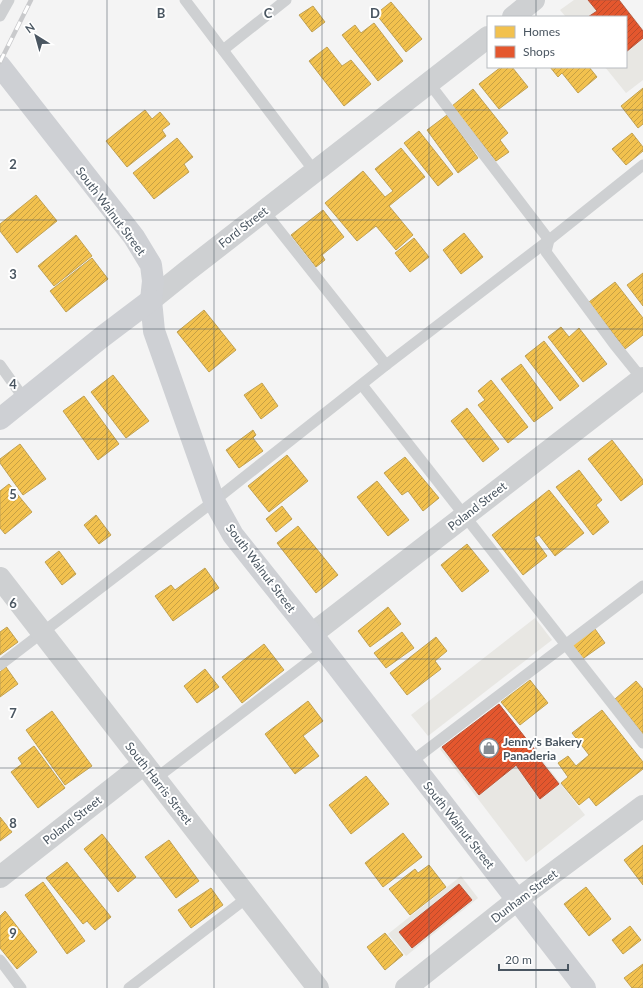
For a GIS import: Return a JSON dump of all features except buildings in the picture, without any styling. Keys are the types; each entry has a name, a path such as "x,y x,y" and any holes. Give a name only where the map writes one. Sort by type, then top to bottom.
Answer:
{"street":[{"path":"514,16 534,0"},
{"name":"Ford Street","path":"0,419 102,337 487,38"},
{"name":"South Walnut Street","path":"0,66 134,237 151,265 153,281 151,300 154,331 214,501 233,535 318,642 585,988"},
{"name":"Poland Street","path":"318,642 464,516 643,379"},
{"name":"South Harris Street","path":"0,578 318,988"},
{"name":"Poland Street","path":"0,877 150,771"},
{"name":"Dunham Street","path":"406,988 517,900 643,806"}],"lane":[{"path":"0,16 8,0"},
{"path":"185,0 315,172"},
{"path":"223,50 286,0"},
{"path":"429,83 549,240"},
{"path":"0,665 214,501 643,165"},
{"path":"264,211 386,365"},
{"path":"549,240 546,252 614,344 643,379"},
{"path":"0,365 25,400"},
{"path":"362,385 643,743"},
{"path":"411,762 643,586"},
{"path":"150,771 318,642"},
{"path":"129,988 248,897"},
{"path":"0,960 21,988"}],"shaded area":[{"path":"574,0 620,0 643,29 643,80 626,93 606,68 627,68 627,16 565,16 560,10"},
{"path":"535,618 552,640 428,736 411,715"},
{"path":"499,704 585,815 526,862 440,749"},
{"path":"461,876 478,898 406,956 388,934"}],"railway":[{"path":"0,62 31,0"}],"place":[{"name":"Jenny's Bakery Panaderia","path":"489,748"}]}
